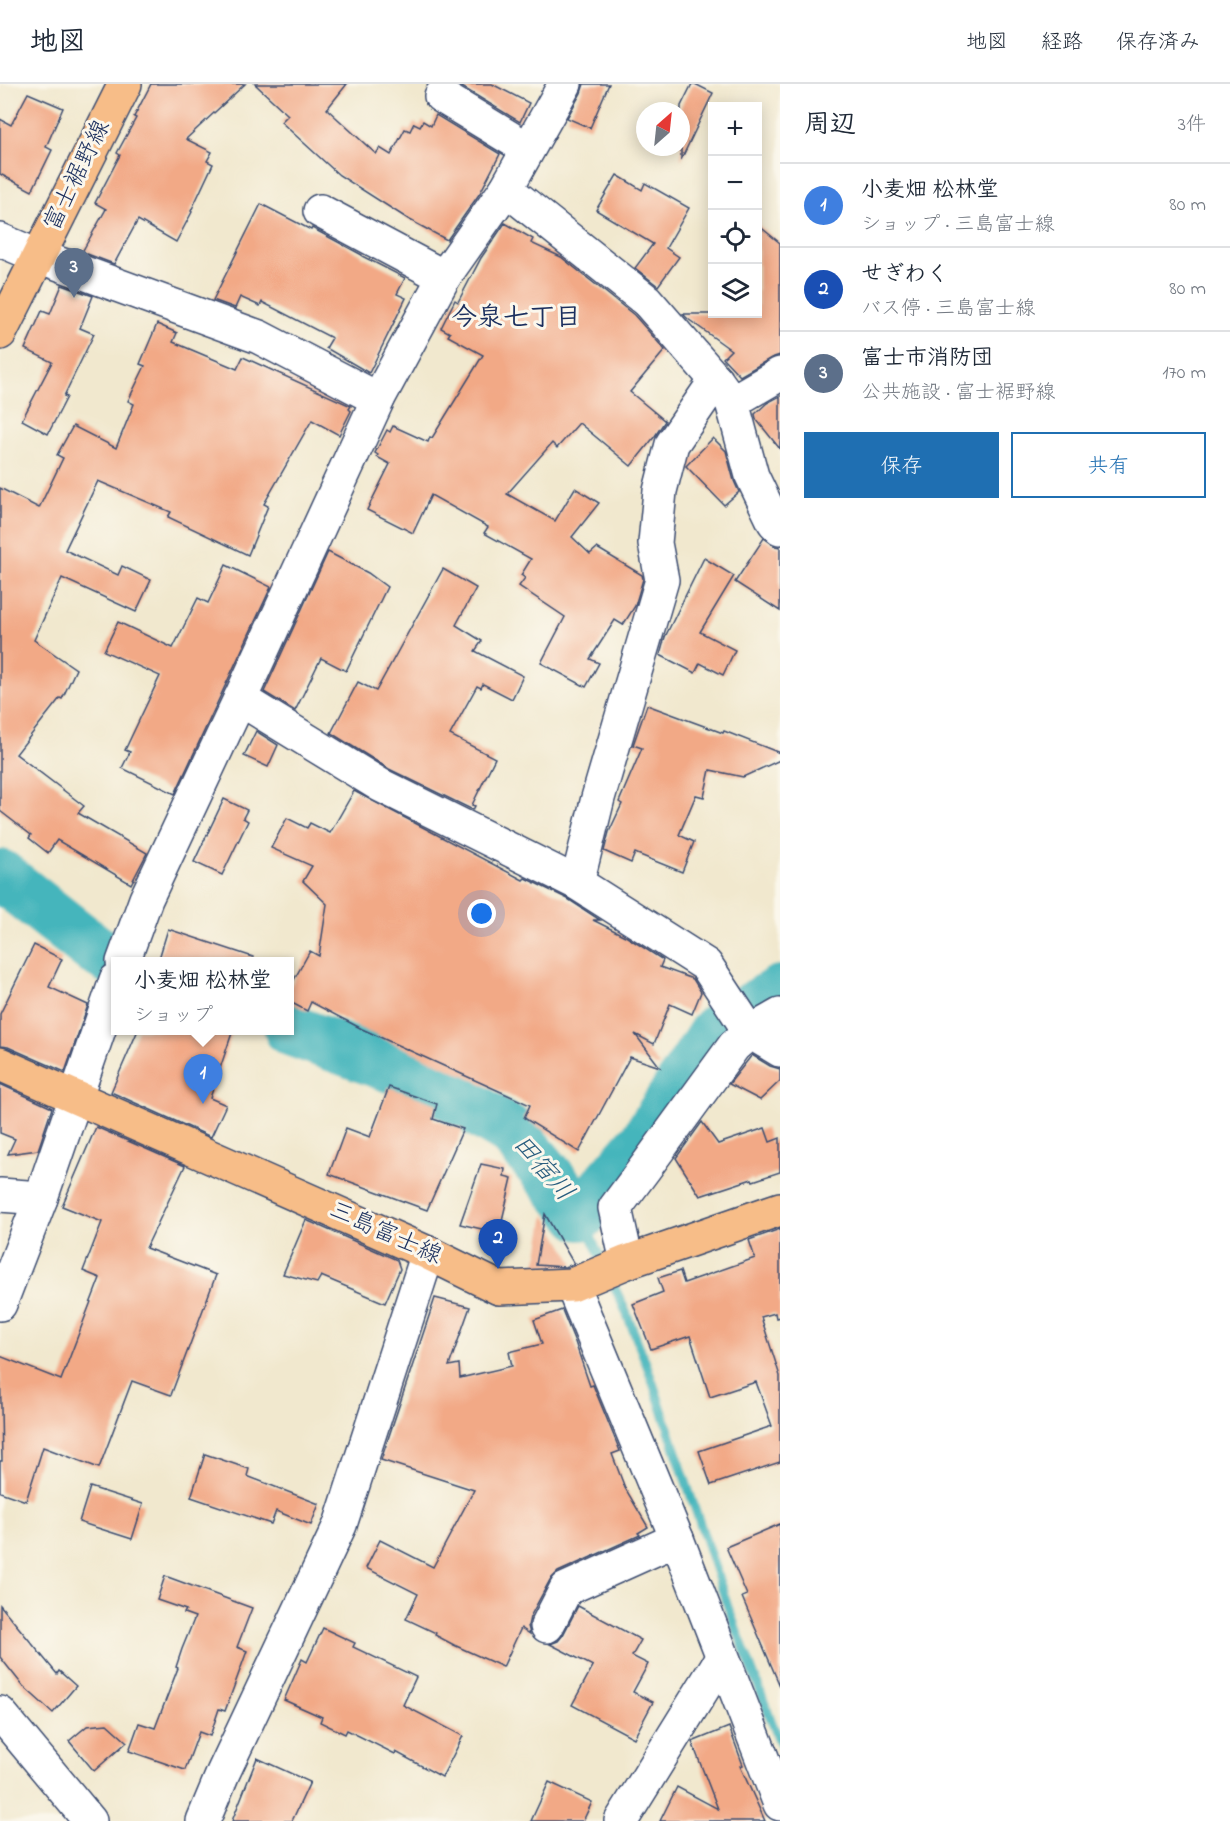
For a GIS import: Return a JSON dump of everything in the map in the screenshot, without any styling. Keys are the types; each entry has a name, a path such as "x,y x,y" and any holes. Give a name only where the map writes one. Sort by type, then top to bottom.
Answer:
{"main road":[{"name":"富士裾野線","path":"0,333 125,84"},
{"name":"三島富士線","path":"0,1064 428,1253 500,1288 580,1282 626,1262 780,1209"}],"street":[{"path":"125,957 146,899 378,399 444,277 506,189 564,84"},
{"path":"441,96 528,149"},
{"path":"506,189 647,301 724,391 752,476 774,522 780,528"},
{"path":"320,211 444,277"},
{"path":"0,240 259,337 378,399"},
{"path":"577,883 598,798 662,580 656,532 660,491 672,444 724,391 780,374"},
{"path":"240,699 380,784 577,883 706,965 750,1032 780,1050"},
{"path":"0,1304 41,1198 111,997"},
{"path":"626,1262 615,1208 734,1046 750,1032 780,1015"},
{"path":"0,1195 41,1198"},
{"path":"203,1821 222,1773 340,1525 428,1253"},
{"path":"580,1282 722,1658 780,1804"},
{"path":"547,1626 566,1589 677,1539"},
{"path":"621,1821 722,1658"},
{"path":"0,1713 90,1821"}],"building":[{"path":"151,84 245,84 186,139 212,152 207,161 213,164 176,242 138,220 114,264 82,252 106,209 95,203 120,155 117,153"},
{"path":"255,84 347,84 327,109 376,154 380,148 391,155 405,129 410,131 414,123 420,126 423,121 431,126 436,115 500,154 480,193 447,240 408,219 339,175 281,122 288,115"},
{"path":"457,84 492,84 529,103 520,122"},
{"path":"584,84 609,84 590,128 567,118"},
{"path":"692,84 713,93 690,141 690,102 683,102"},
{"path":"28,93 63,108 46,147 52,150 32,191 0,174 0,119 11,125"},
{"path":"617,175 642,190 645,183 689,208 666,248 679,257 658,286 635,268 653,244 596,210"},
{"path":"261,204 311,230 312,228 405,278 397,294 406,298 369,373 326,348 332,338 262,302 260,306 240,297 235,308 213,300"},
{"path":"505,223 533,239 531,243 561,257 634,315 665,350 630,392 665,421 631,466 579,423 557,448 552,443 507,494 555,521 575,488 599,503 572,537 590,554 597,548 642,575 643,579 635,606 623,625 615,620 590,659 599,663 586,687 541,663 565,617 519,586 525,578 521,575 531,559 484,533 488,527 431,495 413,533 367,510 390,464 377,457 375,453 387,430 390,432 393,426 428,442 483,355 448,336 450,333 441,328 455,300 458,302 481,258"},
{"path":"762,228 780,243 780,355 740,376 723,358 731,350 683,314 708,314 708,318 762,318"},
{"path":"62,285 93,296 80,328 94,334 48,434 22,420 52,362 25,349 42,311 50,314"},
{"path":"157,324 177,333 173,342 237,369 243,357 351,406 349,409 351,411 339,435 312,420 264,504 268,506 248,555 168,517 171,512 98,481 65,550 118,575 122,566 151,580 136,612 62,578 34,640 76,669 62,699 60,698 16,754 84,806 78,813 147,853 131,884 57,840 48,853 29,838 31,835 0,811 0,488 39,508 63,458 57,455 73,426 116,448 134,404 128,401 145,366 140,364"},
{"path":"780,396 780,449 756,419 755,414 767,403"},
{"path":"713,438 726,451 739,492 724,505 686,466"},
{"path":"764,538 780,547 780,611 735,582"},
{"path":"328,552 368,573 387,587 346,671 321,658 295,711 264,692"},
{"path":"704,558 734,576 700,632 735,650 723,675 700,663 695,673 660,655 665,637"},
{"path":"226,565 271,587 175,794 122,768 130,752 125,750 160,676 104,651 118,622 173,648 198,598 208,603"},
{"path":"443,569 476,588 456,625 482,641 475,651 523,676 512,699 483,684 481,688 477,686 450,735 495,758 472,805 475,806 473,810 389,769 331,733 358,682 376,691"},
{"path":"647,705 780,753 780,760 743,777 710,770 704,797 696,795 679,835 694,842 682,872 635,853 631,863 604,851 609,832 622,804 619,802 642,748 633,745"},
{"path":"256,731 278,745 268,767 244,756"},
{"path":"354,791 523,880 525,878 568,899 600,920 593,920 627,937 663,960 660,967 693,979 701,992 692,1014 670,1004 654,1044 635,1034 660,1067 630,1057 579,1152 524,1118 530,1105 362,1029 311,1002 307,1011 294,1004 294,980 310,951 319,956 327,904 303,881 312,866 271,848 287,818 307,828 310,823 330,833"},
{"path":"224,799 247,810 243,818 248,821 222,875 194,862"},
{"path":"168,929 253,957 160,957"},
{"path":"34,945 62,959 49,987 88,1005 65,1072 8,1047 0,1046 0,1014"},
{"path":"136,1035 231,1035 210,1098 226,1105 211,1137 111,1092"},
{"path":"752,1055 780,1069 780,1081 760,1100 729,1084"},
{"path":"0,1084 52,1108 38,1150 8,1154 15,1139 0,1133"},
{"path":"389,1087 437,1104 433,1119 463,1129 427,1210 329,1174 346,1128 370,1137"},
{"path":"702,1122 718,1144 765,1128 770,1142 780,1138 780,1172 700,1196 676,1158"},
{"path":"96,1127 185,1166 146,1248 216,1275 171,1395 132,1381 99,1468 43,1447 26,1501 0,1492 0,1461 2,1461 0,1356 61,1380 100,1278 83,1271 102,1222 62,1206"},
{"path":"481,1164 505,1169 504,1176 512,1178 499,1233 460,1224"},
{"path":"545,1214 574,1264 565,1267 536,1265"},
{"path":"306,1220 397,1260 400,1269 385,1303 321,1276 317,1283 283,1274"},
{"path":"780,1229 780,1317 776,1318 775,1313 761,1317 780,1376 780,1462 711,1485 699,1451 772,1426 756,1382 710,1397 690,1336 651,1349 633,1304 663,1292 658,1278 680,1271 684,1283 755,1258 749,1240"},
{"path":"435,1298 470,1307 449,1366 459,1364 460,1378 512,1366 509,1352 542,1344 534,1320 562,1310 590,1386 593,1385 620,1451 612,1454 625,1488 648,1527 638,1533 640,1535 558,1572 550,1580 530,1617 528,1626 530,1634 521,1628 503,1667 454,1645 435,1635 436,1633 406,1619 418,1594 366,1568 380,1540 433,1567 474,1490 381,1460"},
{"path":"205,1454 249,1469 247,1476 319,1504 311,1525 276,1511 271,1524 191,1497"},
{"path":"90,1487 143,1504 132,1539 79,1522"},
{"path":"780,1524 780,1686 742,1597 747,1595 726,1547"},
{"path":"165,1576 252,1608 237,1647 247,1651 225,1711 219,1709 210,1736 199,1732 185,1770 129,1751 139,1723 155,1728 195,1617 184,1613 186,1610 157,1600"},
{"path":"0,1605 57,1674 59,1671 76,1686 53,1713 23,1686 0,1657"},
{"path":"578,1606 641,1640 632,1656 648,1664 633,1692 653,1702 634,1738 572,1705 593,1666 550,1644 558,1641 563,1635"},
{"path":"323,1628 355,1643 353,1647 416,1677 403,1705 463,1736 442,1777 396,1752 395,1754 347,1730 345,1734 320,1722 322,1717 284,1700 302,1659 307,1662"},
{"path":"107,1724 127,1742 94,1771 69,1741 87,1726"},
{"path":"729,1727 743,1765 740,1766 765,1821 660,1821 677,1787 718,1809 692,1742"},
{"path":"257,1758 310,1782 292,1821 232,1821"},
{"path":"549,1782 592,1802 583,1821 531,1821"}],"waterway":[{"name":"田宿川","path":"0,875 94,949 111,959"},
{"name":"田宿川","path":"294,1031 424,1079 512,1132 581,1215 645,1141 715,1031 780,991"},
{"path":"581,1215 626,1312 649,1371 728,1607 780,1743"}],"place":[{"name":"富士市消防団","path":"74,298"},
{"name":"小麦畑 松林堂","path":"203,1104"},
{"name":"せぎわく","path":"498,1269"}],"district":[{"name":"今泉七丁目","path":"516,319"}]}
